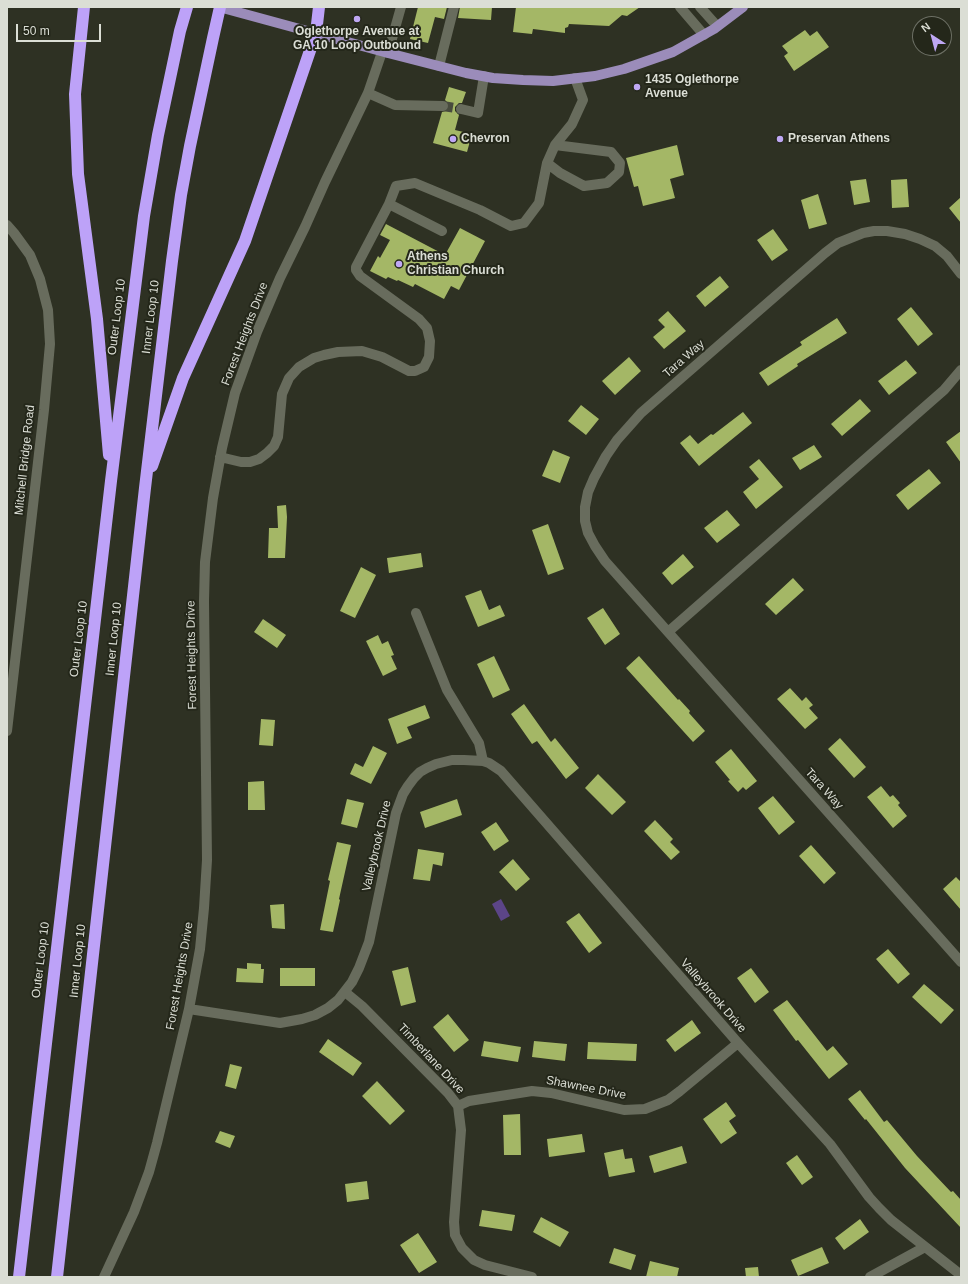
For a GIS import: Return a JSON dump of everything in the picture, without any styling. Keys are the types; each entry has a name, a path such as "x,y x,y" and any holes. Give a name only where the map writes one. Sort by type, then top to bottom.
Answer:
{"highway":[{"path":"84,7 75,94 78,174 98,319 111,481"},
{"name":"Outer Loop 10","path":"19,1277 111,481 144,216 158,135 180,31 187,7"},
{"name":"Inner Loop 10","path":"57,1277 171,268 180,202 190,146 220,7"},
{"path":"145,488 183,378 245,241 316,33 319,7"}],"main road":[{"path":"220,7 466,73 524,80 553,81 624,69 672,52 704,35 743,7"}],"street":[{"name":"Forest Heights Drive","path":"104,1277 134,1212 158,1143 189,1009 200,949 204,908 207,822 204,601 205,570 213,498 220,457 235,393 257,332 280,278 368,93 401,7"},
{"path":"439,66 454,7"},
{"path":"680,7 704,35"},
{"path":"700,7 717,26"},
{"path":"461,109 478,113 484,76"},
{"path":"220,457 241,462 250,462 259,459 274,446 278,437 282,394 288,378 300,367 314,358 338,352 362,352 382,357 409,371 420,369 427,362 429,357 430,341 427,328 423,323 360,276 356,270 356,263 389,204 396,186 414,183 480,210 511,226 524,222 539,203 547,163 555,145 572,124 583,100 575,78"},
{"path":"368,93 395,106 443,106"},
{"path":"547,163 560,173 584,186 607,183 619,172 620,163 611,152 555,145"},
{"path":"389,204 442,231"},
{"name":"Mitchell Bridge Road","path":"7,225 30,255 40,279 48,310 50,344 44,410 7,731"},
{"name":"Tara Way","path":"961,274 947,256 935,246 920,239 887,231 874,231 863,233 838,243 641,414 617,440 606,456 588,492 585,507 585,521 588,533 605,560 961,962"},
{"path":"668,632 938,395 955,379 961,370"},
{"path":"416,614 447,690 479,743 483,761"},
{"name":"Valleybrook Drive","path":"345,992 359,968 369,942 396,813 403,794 414,778 426,768 436,764 452,760 483,761 495,766 738,1043 830,1144 869,1197 891,1220 925,1247"},
{"path":"189,1009 280,1023 302,1019 328,1008 345,992"},
{"name":"Timberlane Drive","path":"345,992 362,1006 448,1093 458,1106 461,1130 454,1222 455,1236 458,1242 467,1255 474,1260 485,1265 532,1277"},
{"name":"Shawnee Drive","path":"458,1106 469,1101 532,1091 551,1093 624,1110 645,1109 668,1100 738,1043"},
{"path":"870,1277 925,1247 961,1275"}],"shaded area":[{"path":"501,899 510,916 501,921 492,904"}],"building":[{"path":"418,7 447,7 444,19 435,17 428,43 410,39"},
{"path":"460,7 492,7 491,20 458,18"},
{"path":"516,7 640,7 627,16 622,15 609,26 569,24 568,27 565,28 565,33 533,29 532,34 513,32"},
{"path":"805,30 810,36 817,31 829,47 794,71 784,56 788,53 782,46"},
{"path":"449,87 466,92 462,103 459,103 455,107 455,111 459,115 455,130 472,134 467,152 433,143 442,112 446,111 449,107 445,100"},
{"path":"677,145 684,175 670,179 675,198 643,206 638,186 634,187 626,158"},
{"path":"866,179 870,202 854,205 850,181"},
{"path":"907,179 909,207 892,208 891,180"},
{"path":"818,194 827,224 809,229 801,200"},
{"path":"961,197 961,223 949,208"},
{"name":"Athens Christian Church","path":"386,224 445,255 460,228 485,241 459,290 451,286 444,299 415,284 413,287 388,277 386,279 370,271 378,256 380,258 390,240 380,235"},
{"path":"773,229 788,250 772,261 757,240"},
{"path":"720,276 729,287 705,307 696,296"},
{"path":"911,307 933,334 918,346 897,319"},
{"path":"668,311 686,331 664,349 653,337 665,327 658,320"},
{"path":"837,318 847,333 797,364 798,366 768,386 759,373 802,345 800,342"},
{"path":"629,357 641,371 615,395 602,381"},
{"path":"906,360 917,373 889,395 878,381"},
{"path":"860,399 871,411 842,436 831,424"},
{"path":"581,405 599,419 586,435 568,421"},
{"path":"743,412 752,423 699,466 680,443 690,435 698,444 711,434 713,435"},
{"path":"961,431 961,463 946,442"},
{"path":"814,445 822,457 800,470 792,458"},
{"path":"553,450 570,457 560,483 542,476"},
{"path":"759,459 783,487 756,509 743,492 759,479 749,467"},
{"path":"929,469 941,483 908,510 896,495"},
{"path":"286,505 287,517 285,558 268,558 269,528 278,528 277,506"},
{"path":"727,510 740,525 717,543 704,528"},
{"path":"548,524 564,569 548,575 532,530"},
{"path":"421,553 423,567 389,573 387,558"},
{"path":"683,554 694,567 672,585 662,573"},
{"path":"361,567 376,575 355,618 340,611"},
{"path":"793,578 804,590 776,615 765,604"},
{"path":"481,590 489,610 500,605 505,616 478,627 465,596"},
{"path":"603,608 620,634 605,645 587,618"},
{"path":"263,619 286,635 277,648 254,632"},
{"path":"378,635 382,644 388,641 394,655 391,656 397,669 383,676 366,641"},
{"path":"494,656 510,690 493,698 477,664"},
{"path":"639,656 678,700 679,699 690,711 689,713 705,731 693,742 626,668"},
{"path":"790,688 802,701 806,697 813,705 809,708 818,718 805,729 777,699"},
{"path":"524,704 551,742 555,738 579,768 566,779 537,741 532,744 511,714"},
{"path":"425,705 430,718 407,727 412,738 397,744 388,719"},
{"path":"261,719 275,720 273,746 259,745"},
{"path":"840,738 866,767 854,778 828,749"},
{"path":"373,746 387,753 371,784 350,774 355,763 363,767"},
{"path":"731,749 757,781 746,790 743,787 738,792 728,781 730,780 715,762"},
{"path":"598,774 626,802 612,815 585,788"},
{"path":"264,781 265,810 248,810 248,782"},
{"path":"881,786 890,797 893,795 900,803 898,805 907,816 893,828 867,797"},
{"path":"773,796 795,822 779,835 758,808"},
{"path":"347,799 364,803 357,828 341,824"},
{"path":"457,799 462,815 425,828 420,812"},
{"path":"655,820 673,839 670,842 680,852 671,860 644,831"},
{"path":"496,822 509,841 494,851 481,832"},
{"path":"337,842 351,845 333,932 320,930 330,881 328,880"},
{"path":"811,845 836,873 824,884 799,856"},
{"path":"418,849 444,853 442,866 433,864 430,881 413,879"},
{"path":"513,859 530,879 516,891 499,872"},
{"path":"956,877 961,882 961,910 943,889"},
{"path":"284,904 285,929 272,928 270,905"},
{"path":"579,913 602,943 589,953 566,922"},
{"path":"888,949 910,974 898,984 876,959"},
{"path":"247,963 261,964 261,969 264,969 263,983 236,982 237,968 247,969"},
{"path":"408,967 416,1002 401,1006 392,971"},
{"path":"280,968 315,968 315,986 280,986"},
{"path":"751,968 769,992 755,1003 737,978"},
{"path":"924,984 954,1010 941,1024 912,997"},
{"path":"787,1000 827,1051 833,1046 848,1064 829,1079 798,1040 796,1041 773,1010"},
{"path":"448,1014 469,1040 454,1052 433,1027"},
{"path":"692,1020 701,1033 675,1052 666,1040"},
{"path":"328,1039 362,1063 353,1076 319,1052"},
{"path":"484,1041 521,1047 518,1062 481,1056"},
{"path":"534,1041 567,1044 565,1061 532,1057"},
{"path":"588,1042 637,1044 636,1061 587,1059"},
{"path":"230,1064 242,1067 236,1089 225,1086"},
{"path":"377,1081 405,1111 390,1125 362,1096"},
{"path":"860,1090 884,1122 887,1120 917,1156 951,1192 953,1191 961,1200 961,1228 905,1168 848,1099"},
{"path":"726,1102 736,1116 729,1121 737,1133 721,1144 703,1119"},
{"path":"520,1114 521,1155 504,1155 503,1115"},
{"path":"220,1131 235,1136 230,1148 215,1142"},
{"path":"582,1134 585,1152 549,1157 547,1139"},
{"path":"682,1146 687,1163 654,1173 649,1156"},
{"path":"623,1149 625,1159 632,1158 635,1172 609,1177 604,1153"},
{"path":"797,1155 813,1177 802,1185 786,1163"},
{"path":"367,1181 369,1199 347,1202 345,1184"},
{"path":"482,1210 515,1215 512,1231 479,1226"},
{"path":"541,1217 569,1232 560,1247 533,1232"},
{"path":"860,1219 869,1232 844,1250 835,1238"},
{"path":"418,1233 437,1262 419,1273 400,1245"},
{"path":"822,1247 829,1263 798,1276 791,1260"},
{"path":"614,1248 636,1255 631,1270 609,1263"},
{"path":"650,1261 679,1268 677,1277 646,1277"},
{"path":"758,1267 759,1277 746,1277 745,1268"}],"tunnel":[{"path":"443,106 461,109"}],"place":[{"name":"Oglethorpe Avenue at GA 10 Loop Outbound","path":"357,19"},
{"name":"1435 Oglethorpe Avenue","path":"637,87"},
{"name":"Chevron","path":"453,139"},
{"name":"Preservan Athens","path":"780,139"},
{"name":"Athens Christian Church","path":"399,264"}]}
